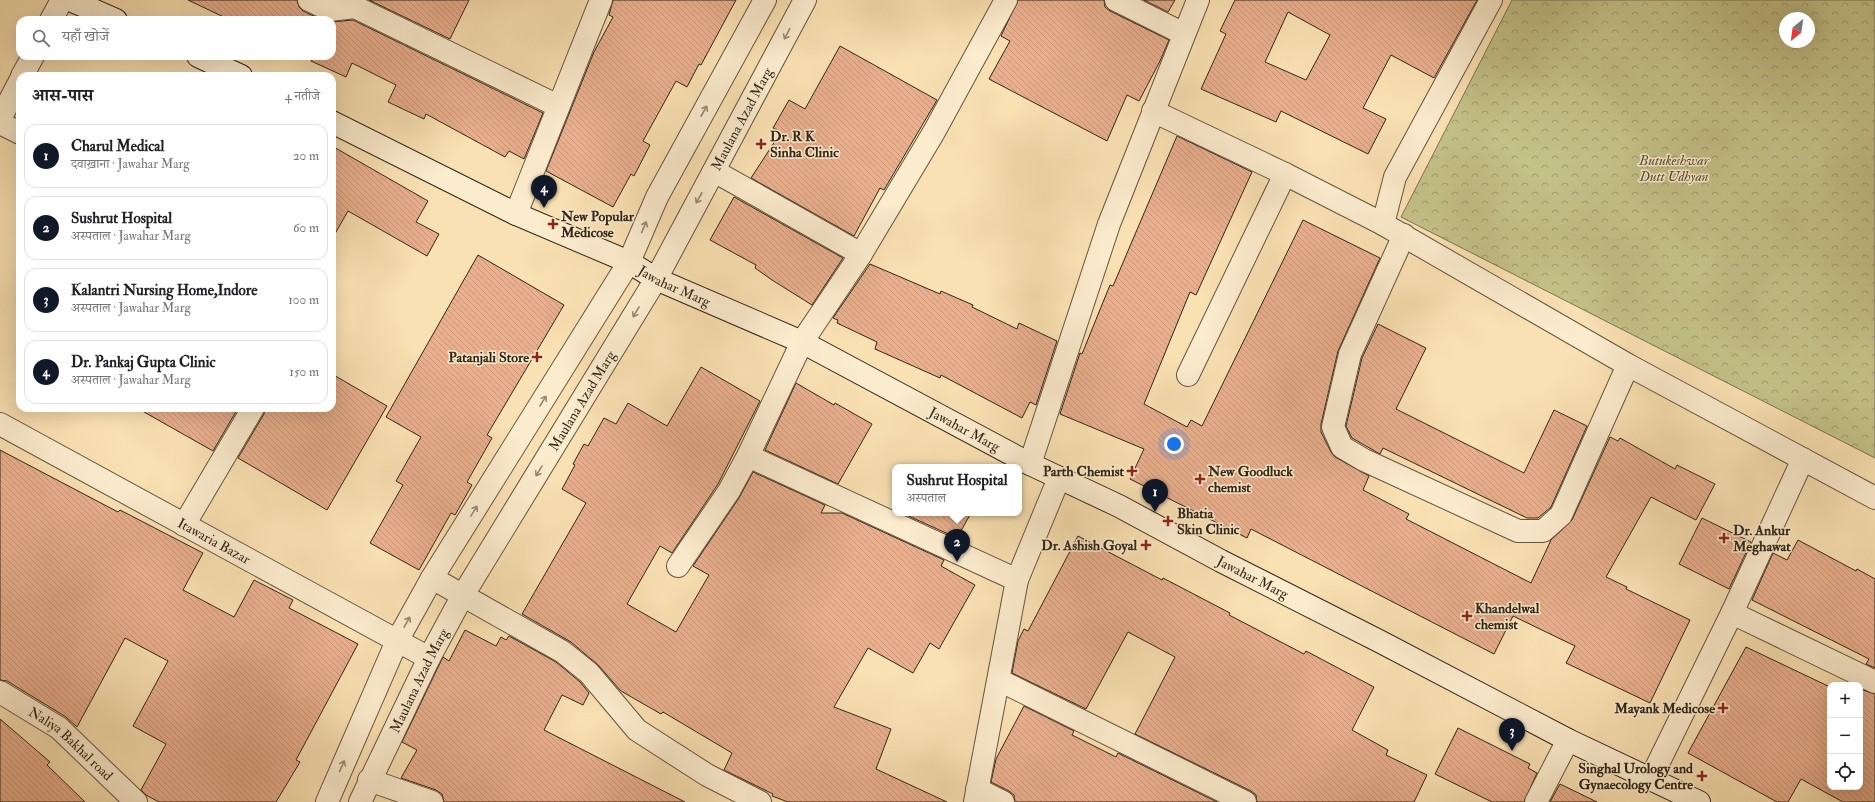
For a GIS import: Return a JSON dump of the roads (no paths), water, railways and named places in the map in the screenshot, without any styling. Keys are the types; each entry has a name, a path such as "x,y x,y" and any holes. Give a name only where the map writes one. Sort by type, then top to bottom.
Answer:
{"street":[{"path":"54,16 62,0"},
{"path":"70,0 107,16"},
{"path":"309,0 330,10 355,7 558,106"},
{"path":"516,214 601,0"},
{"path":"326,802 397,641 432,578 629,262 657,197 765,0"},
{"name":"Maulana Azad Marg","path":"360,802 369,780 428,658 463,595 656,279 805,0"},
{"path":"678,566 729,491 748,456 802,342 861,254 934,132 1006,0"},
{"path":"1116,0 1184,34"},
{"path":"1030,464 1109,224 1198,0"},
{"path":"1383,224 1395,177 1491,0"},
{"path":"24,72 31,60"},
{"path":"207,60 232,72"},
{"path":"0,119 16,89"},
{"path":"1153,111 1285,174 1404,235 1628,365 1875,498"},
{"path":"0,123 16,131"},
{"name":"Jawahar Marg","path":"336,124 516,214 629,262 656,279 802,342 1030,464 1119,506 1221,561 1379,641 1568,740 1652,778 1699,802"},
{"path":"714,171 861,254"},
{"path":"1188,375 1285,174"},
{"path":"1404,235 1350,354 1333,427 1342,447 1358,457 1518,531 1543,531 1561,515 1628,365"},
{"path":"184,525 251,412"},
{"name":"Itawaria Bazar","path":"0,424 428,658"},
{"path":"748,456 1017,580"},
{"path":"1652,778 1732,613 1802,459"},
{"path":"1003,802 976,796 1017,580 1059,478"},
{"path":"432,578 563,652 589,673 637,730 707,775 760,802"},
{"path":"1732,613 1875,682"},
{"path":"999,680 1245,802"},
{"name":"Naliya Bakhal road","path":"0,692 59,728 136,802"},
{"path":"1536,802 1568,740"},
{"path":"369,780 432,802"}],"place":[{"name":"Dr. R K Sinha Clinic","path":"761,144"},
{"name":"Dr. Pankaj Gupta Clinic","path":"544,208"},
{"name":"New Popular Medicose","path":"553,224"},
{"name":"Patanjali Store","path":"537,357"},
{"name":"Parth Chemist","path":"1132,471"},
{"name":"New Goodluck chemist","path":"1200,479"},
{"name":"Charul Medical","path":"1155,512"},
{"name":"Bhatia Skin Clinic","path":"1168,521"},
{"name":"Dr. Ankur Meghawat","path":"1724,538"},
{"name":"Dr. Ashish Goyal","path":"1146,545"},
{"name":"Sushrut Hospital","path":"957,562"},
{"name":"Khandelwal chemist","path":"1467,616"},
{"name":"Mayank Medicose","path":"1723,708"},
{"name":"Kalantri Nursing Home,Indore","path":"1512,751"},
{"name":"Singhal Urology and Gynaecology Centre","path":"1702,776"}],"park label":[{"name":"Butukeshwar Dutt Udhyan","path":"1674,168"}]}
